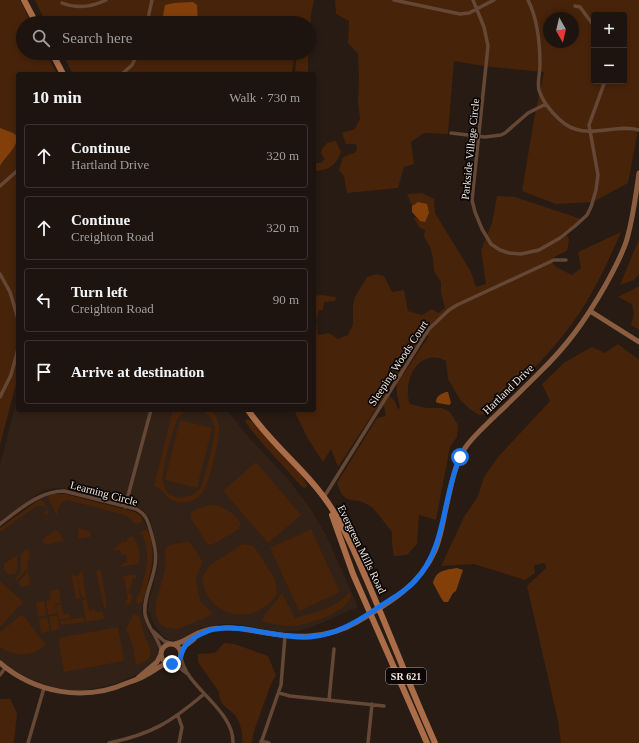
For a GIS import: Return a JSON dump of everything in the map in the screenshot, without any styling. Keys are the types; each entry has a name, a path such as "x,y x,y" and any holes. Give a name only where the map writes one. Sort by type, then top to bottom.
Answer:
{"main road":[{"path":"24,0 32,16"},
{"path":"56,60 62,72"},
{"name":"Evergreen Mills Road","path":"250,412 277,445 315,486 334,511 350,543 435,743"},
{"name":"Evergreen Mills Road","path":"324,498 353,574 427,743"},
{"path":"337,529 349,547 373,603 378,608"}],"street":[{"path":"62,3 76,7 86,7 106,0"},
{"path":"149,16 152,0"},
{"path":"394,0 460,14 469,13 494,0"},
{"name":"Parkside Village Circle","path":"473,0 484,27 488,46 480,136 472,200 484,234 491,244 500,250 520,254 539,250 560,238 582,219 591,207 596,190 598,175 589,130"},
{"path":"528,0 538,29 540,67 538,82 539,90 546,104 557,116 572,128 582,131 630,128 639,130"},
{"path":"575,6 580,7 591,22"},
{"path":"124,72 134,60"},
{"path":"589,130 589,125 603,84"},
{"path":"450,133 480,136 503,134 528,113 546,104"},
{"path":"0,186 16,172"},
{"name":"Hartland Drive","path":"205,632 216,629 230,628 285,636 310,637 336,632 357,622 406,589 430,561 441,533 456,465 466,447 573,337 613,271 624,247 633,212 639,173"},
{"name":"Sleeping Woods Court","path":"324,498 425,335 449,310 473,296 554,260 566,260"},
{"path":"0,274 10,292 16,312"},
{"path":"590,311 639,342"},
{"path":"0,397 11,375 16,356"},
{"path":"126,507 150,412"},
{"name":"Learning Circle","path":"0,524 38,497 53,491 64,491 136,509 143,513 147,518 155,549 155,566 145,607 145,614 161,652"},
{"path":"150,627 164,641 179,647 182,662 188,674 226,720 232,731 233,743"},
{"path":"137,679 157,662 165,646 182,642 200,632 205,632"},
{"path":"0,663 22,679 44,688 62,692 90,693 116,687 144,676 160,666 177,662 190,641 205,632"},
{"path":"269,743 261,742 279,692 282,678 285,636"},
{"path":"329,700 334,649"},
{"path":"161,652 163,660 177,666 188,674"},
{"path":"0,675 5,668"},
{"path":"28,743 44,688"},
{"path":"279,692 290,696 384,706"},
{"path":"109,743 160,727 178,716 204,694"},
{"path":"368,743 372,704"},
{"path":"178,716 182,727 179,743"}],"shaded area":[{"path":"0,0 20,0 28,16 16,16 16,60 50,60 56,72 16,72 16,385 0,445"},
{"path":"35,0 314,0 311,16 43,16"},
{"path":"335,0 639,0 639,125 628,183 593,202 556,204 522,191 534,119 544,72 483,66 454,61 448,134 424,133 411,142 414,164 404,167 398,188 347,193 344,176 339,170 343,157 356,152 357,147 355,144 346,144 342,133 355,129 360,119 358,102 358,54 348,43 349,21 336,14"},
{"path":"193,2 197,5 198,16 163,16 165,5"},
{"path":"66,60 294,60 292,72 72,72"},
{"path":"296,60 308,60 308,72 295,71"},
{"path":"0,128 16,135 16,143 0,166"},
{"path":"336,141 341,152 337,161 331,167 316,171 316,163 321,163 325,159 321,154 322,149 327,143"},
{"path":"422,193 434,199 435,213 471,272 476,287 486,284 481,250 492,223 497,196 515,197 581,219 566,232 569,240 567,251 554,257 552,263 556,267 572,275 581,268 578,252 621,232 595,288 574,321 539,363 486,413 479,415 461,401 448,379 446,361 438,358 431,358 424,360 414,369 409,383 408,394 410,404 427,408 442,408 450,412 458,425 457,437 450,447 436,520 419,515 417,544 407,555 394,556 392,532 376,511 365,503 350,500 343,496 337,483 377,418 386,416 384,406 380,403 338,467 331,449 323,462 308,439 295,412 316,412 316,321 318,335 329,333 338,339 348,335 353,324 353,306 355,297 367,277 376,274 384,276 392,292 404,290 408,311 422,315 432,309 438,313 445,308 441,293 441,282 434,271 430,247 424,236 425,230 419,227 414,218 416,217 420,221 418,202 412,206 407,194","holes":["423,335 429,336 403,375 402,367","396,371 397,395 400,408 398,409 394,400 390,397 387,386 391,373"]},
{"path":"418,202 427,204 429,213 425,222 420,221 412,212 412,206"},
{"path":"639,239 639,274 634,280 620,285"},
{"path":"639,286 639,330 631,325 634,314 632,304 618,297"},
{"path":"316,296 336,297 335,301 324,302 323,310 319,310 316,321"},
{"path":"618,344 639,360 639,743 561,743 558,721 527,586 546,568 545,563 534,565 535,573 525,580 474,564 441,566 464,517 477,498 484,477 498,457 550,401 542,384 565,362 592,347 605,353"},
{"path":"448,392 451,403 449,405 436,402 441,394"},
{"path":"16,403 16,412 229,412 245,433 288,479 310,508 326,535 358,607 310,628 298,631 280,632 236,624 221,624 201,628 179,640 170,640 164,637 154,625 148,611 158,565 158,551 150,519 143,510 137,507 68,489 54,488 45,490 38,494 0,521 0,465"},
{"path":"172,412 184,412 179,417 171,439 163,483 169,494 180,497 191,495 197,492 201,487 214,438 214,425 212,419 202,412 212,412 218,421 219,431 211,470 203,492 195,499 188,502 178,502 170,499 161,490 154,486"},
{"path":"246,419 252,421 299,472 308,486 304,488 301,486 258,438 245,421"},
{"path":"180,420 212,428 197,488 165,480"},
{"path":"256,462 301,515 268,543 223,491"},
{"path":"51,494 65,494 135,512 141,516 149,531 153,559 143,602 142,613 147,628 157,644 159,654 155,661 142,672 115,684 87,690 56,688 30,679 13,670 0,660 0,528 38,500"},
{"path":"51,494 65,494 135,512 141,516 142,521 136,524 125,515 68,500 61,504 57,516 48,497"},
{"path":"39,500 44,502 48,511 48,514 46,515 44,513 47,510 43,505 40,507 38,505 0,532 0,528"},
{"path":"214,505 229,511 241,523 239,529 212,545 207,544 191,518 191,512 204,506"},
{"path":"79,528 89,531 91,533 90,537 78,539"},
{"path":"146,529 151,541 153,556 143,601 139,604 136,603 137,596 139,596 143,580 147,550 142,534 139,534"},
{"path":"311,529 340,592 299,611 270,548"},
{"path":"55,530 59,531 63,541 45,545 43,539"},
{"path":"132,536 137,542 138,546 139,564 119,567 127,562 126,554 121,555 120,550 113,550 123,541 125,543 128,538"},
{"path":"190,542 203,562 196,578 197,587 201,602 213,614 177,629 166,627 159,623 156,616 157,597 165,570 165,549 168,545"},
{"path":"243,544 254,546 275,579 277,594 268,605 257,611 245,614 233,614 212,602 205,591 202,577 210,565"},
{"path":"26,549 29,551 30,557 27,562 28,568 16,581 15,580 21,571 21,555"},
{"path":"17,555 17,571 14,574 8,574 4,570 4,564"},
{"path":"457,568 463,570 456,591 453,593 448,602 444,602 433,583 434,579 436,575 442,571"},
{"path":"28,570 30,585 22,587 18,583"},
{"path":"101,570 107,608 104,608 96,571"},
{"path":"82,571 86,597 84,598 81,596 77,576 80,574 79,572"},
{"path":"74,573 73,575 77,576 80,596 80,598 76,599 71,574"},
{"path":"133,574 136,575 136,578 133,578 129,593 132,595 131,603 129,605 125,601 128,599 124,578 121,577"},
{"path":"0,581 23,602 0,627"},
{"path":"59,589 61,602 55,604 57,613 48,615 46,601 51,599 49,591"},
{"path":"282,593 295,618 317,612 338,603 349,593 351,593 350,599 345,605 328,616 318,620 293,626 278,625 262,621 266,613"},
{"path":"87,599 89,611 95,609 96,612 103,611 104,619 86,622 82,600"},
{"path":"44,601 47,615 38,617 36,602"},
{"path":"61,604 64,615 70,614 69,615 71,618 59,620 56,605"},
{"path":"134,614 139,616 150,649 150,657 143,663 136,665 133,646 126,629"},
{"path":"21,615 24,616 46,645 29,654 11,653 0,647 0,632"},
{"path":"57,615 60,629 51,631 49,617"},
{"path":"47,617 50,631 41,633 39,619"},
{"path":"83,617 85,622 62,625 59,621"},
{"path":"118,627 124,661 64,672 58,638"},
{"path":"224,643 235,644 268,656 276,675 271,684 253,734 252,743 242,743 242,731 235,715 223,704 220,699 219,692 198,662 198,654 215,653"},
{"path":"0,699 10,699 17,713 14,743 0,743"}],"route":[{"path":"172,664 179,660 181,653 190,641 211,630 230,628 293,637 310,637 336,632 346,628 391,600 415,582 430,561 441,533 453,476 460,457"}]}
